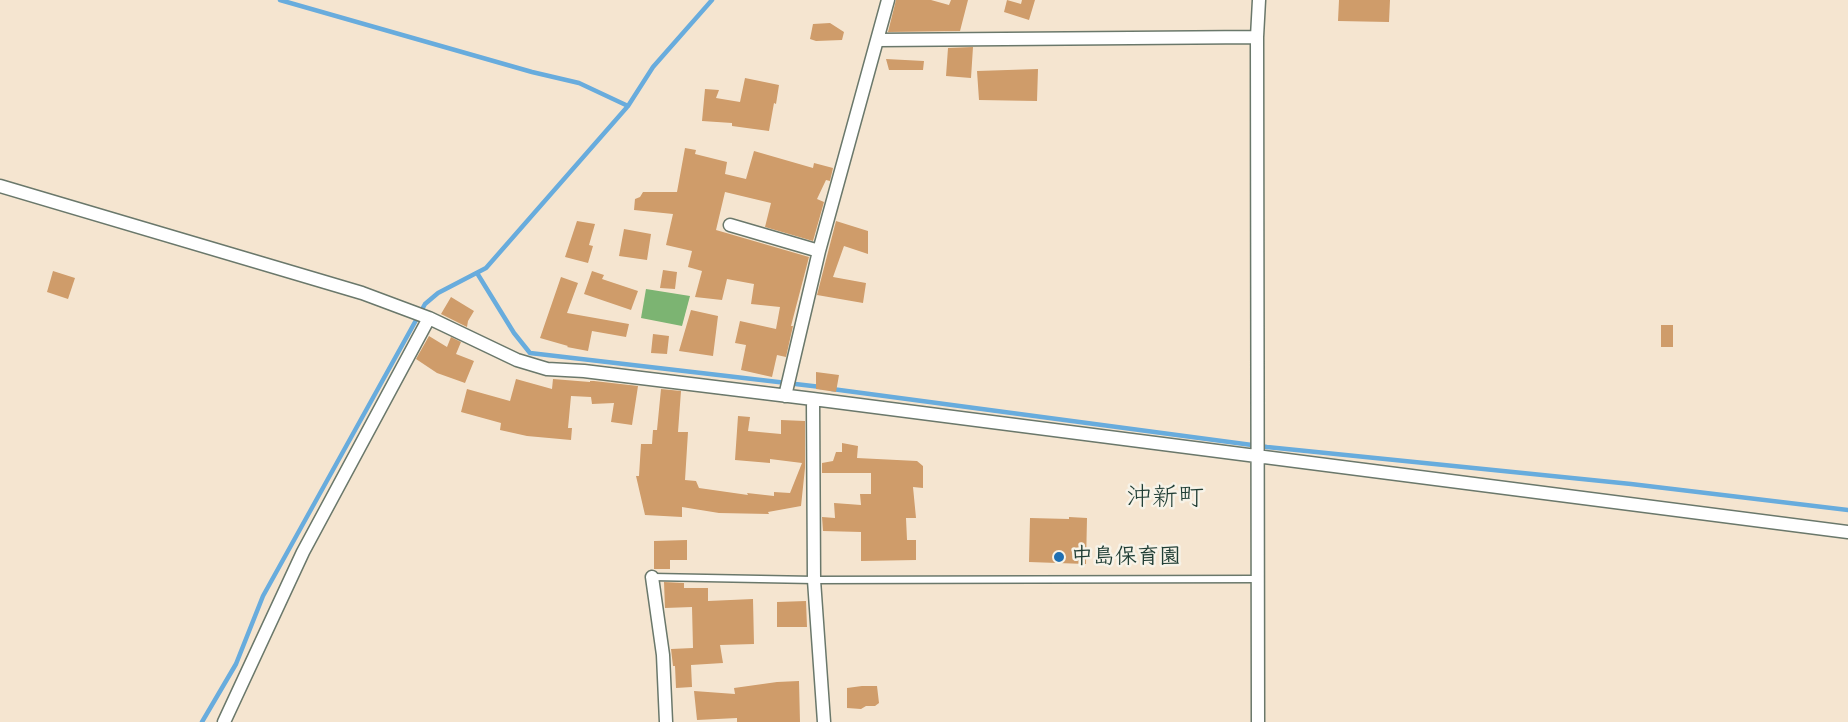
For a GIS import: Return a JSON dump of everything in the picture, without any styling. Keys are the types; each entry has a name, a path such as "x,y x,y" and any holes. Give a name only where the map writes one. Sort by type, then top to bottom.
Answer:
{"street":[{"path":"785,396 819,251 888,0"},
{"path":"1258,722 1257,37 1260,0"},
{"path":"878,40 1257,37"},
{"path":"0,186 362,293 429,318 517,360 547,369 584,371 813,399 1848,532"},
{"path":"730,225 819,251"},
{"path":"224,722 303,552 429,318"},
{"path":"813,399 814,580 824,722"},
{"path":"652,577 663,655 666,722"}],"lane":[{"path":"652,577 814,580 1258,579"}],"green space":[{"path":"646,289 690,296 682,326 641,318"}],"building":[{"path":"896,0 931,0 949,5 951,0 968,0 960,31 888,32"},
{"path":"1007,0 1021,4 1022,0 1035,0 1029,20 1004,12"},
{"path":"1339,0 1390,0 1389,22 1338,21"},
{"path":"830,23 844,32 842,40 816,41 810,39 813,24"},
{"path":"973,47 971,78 946,76 948,48"},
{"path":"886,59 924,61 923,70 889,70"},
{"path":"1038,69 1037,101 979,100 977,71"},
{"path":"745,78 779,85 769,131 732,126 732,123 702,121 705,89 719,90 716,98 740,102"},
{"path":"685,148 696,150 695,154 727,162 725,174 746,179 754,151 813,168 814,163 833,168 830,181 826,180 817,199 824,202 813,241 765,227 771,203 725,192 716,230 809,257 791,326 793,326 786,357 777,355 772,377 741,370 746,345 735,343 740,321 776,329 780,307 751,304 754,284 727,279 722,300 695,297 702,271 688,267 692,251 666,245 673,214 634,210 635,199 643,192 677,192"},
{"path":"577,221 595,224 589,245 593,246 588,263 565,257"},
{"path":"836,221 868,231 868,254 844,246 833,277 866,283 863,303 817,295"},
{"path":"624,229 651,234 647,260 619,256"},
{"path":"663,270 677,272 675,289 660,288"},
{"path":"53,271 75,278 68,299 47,292"},
{"path":"592,271 604,275 602,279 638,291 631,310 584,294"},
{"path":"561,277 578,283 567,313 629,324 626,337 592,331 588,351 540,338"},
{"path":"451,297 474,311 467,327 441,314"},
{"path":"691,310 718,316 713,356 679,351"},
{"path":"1661,325 1673,325 1673,347 1661,347"},
{"path":"653,334 669,336 667,354 651,353"},
{"path":"429,336 447,347 451,337 461,342 456,354 474,361 465,383 437,373 416,359"},
{"path":"816,372 839,375 836,392 816,389"},
{"path":"516,379 552,389 553,379 638,386 632,425 611,422 614,403 592,404 591,397 571,396 568,428 572,428 571,440 527,436 500,430 501,423 461,412 467,389 510,401"},
{"path":"661,389 681,391 678,432 688,432 685,480 696,481 699,488 748,495 747,493 774,496 774,492 790,493 802,463 770,459 770,463 735,460 738,416 750,417 748,431 781,434 781,420 805,421 805,468 801,506 768,512 769,514 719,513 682,507 682,517 645,515 636,476 639,476 641,444 652,444 653,430 657,430"},
{"path":"842,443 858,446 857,458 917,461 923,466 923,488 913,487 916,518 906,518 907,540 916,540 916,560 861,561 861,532 823,531 822,517 835,518 834,503 861,505 860,494 871,494 871,473 822,473 822,463 833,461 836,452 842,452"},
{"path":"1069,517 1087,518 1086,564 1029,562 1030,518 1069,519"},
{"path":"687,540 687,560 670,560 670,569 654,569 654,541"},
{"path":"664,582 684,583 684,588 708,588 708,601 753,599 754,644 720,645 723,663 691,665 692,687 676,688 675,666 673,666 671,649 693,648 692,607 665,608"},
{"path":"806,601 807,627 777,627 777,602"},
{"path":"799,681 800,722 737,722 737,718 697,720 694,691 735,694 734,688"},
{"path":"877,686 879,703 861,709 847,708 847,688"}],"waterway":[{"path":"280,0 532,72 579,83 628,106"},
{"path":"202,722 236,664 263,596 425,304 438,293 486,268 628,106 653,67 712,0"},
{"path":"477,273 514,333 530,353 821,387"},
{"path":"832,389 1267,447 1631,484 1848,510"}],"place":[{"name":"中島保育園","path":"1059,557"}],"district":[{"name":"沖新町","path":"1165,498"}]}
